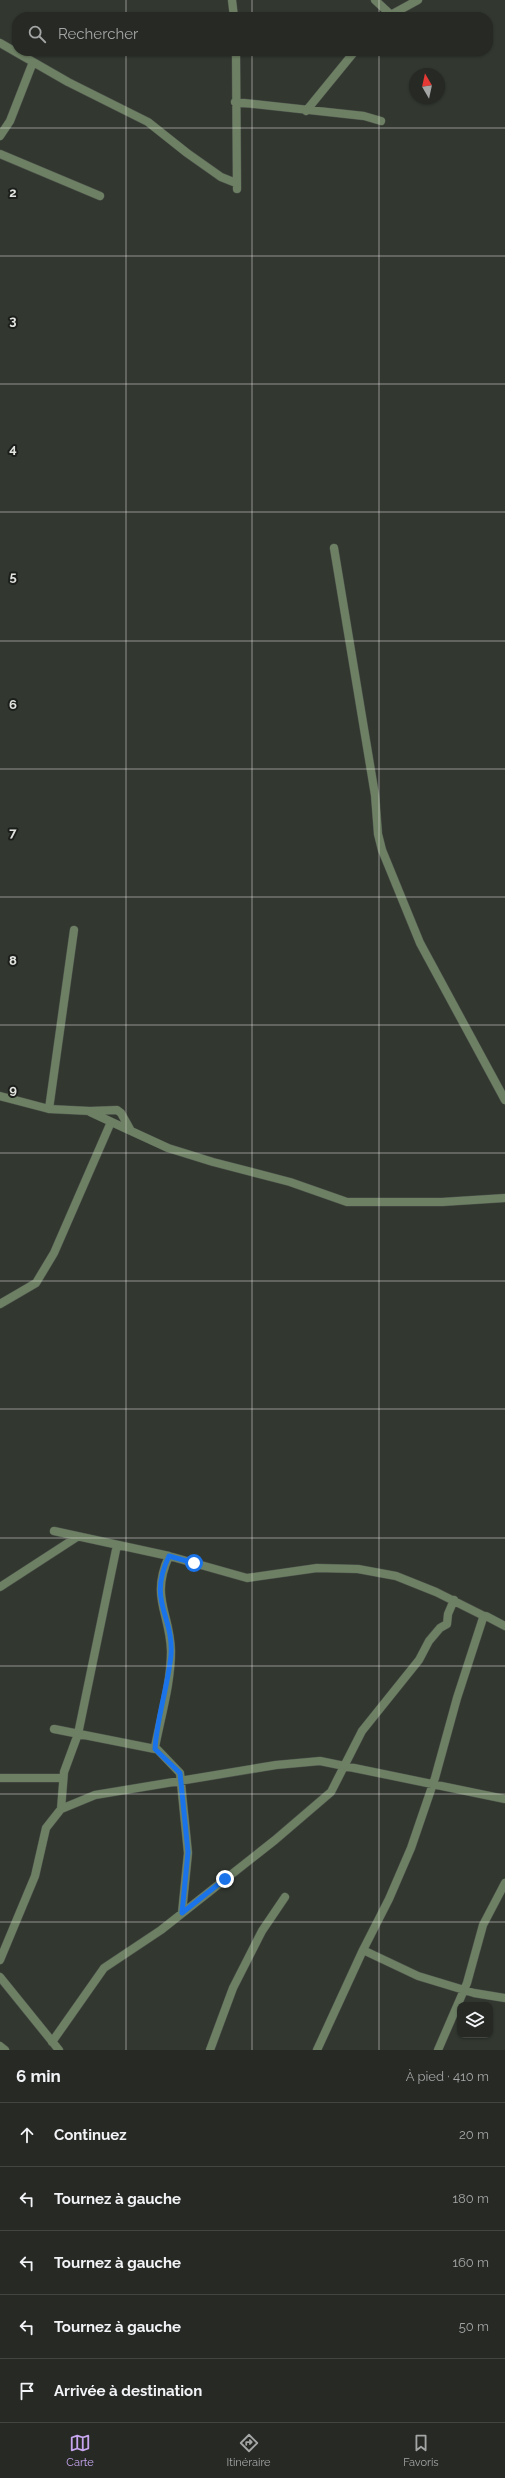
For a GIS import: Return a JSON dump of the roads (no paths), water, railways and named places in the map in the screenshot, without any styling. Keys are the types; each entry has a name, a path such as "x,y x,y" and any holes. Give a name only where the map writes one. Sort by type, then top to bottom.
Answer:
{"street":[{"path":"232,0 233,12"},
{"path":"375,0 385,12"},
{"path":"394,12 418,0"},
{"path":"0,43 12,50"},
{"path":"23,56 148,122 187,153 236,186 236,56"},
{"path":"306,111 351,56"},
{"path":"0,136 10,120 33,62"},
{"path":"235,102 306,111 364,116 381,121"},
{"path":"0,154 100,196"},
{"path":"334,548 375,795 378,834 382,850 420,943 505,1100"},
{"path":"49,1109 74,930"},
{"path":"0,1096 49,1109 90,1111 117,1110 121,1113 131,1131"},
{"path":"90,1111 168,1148 213,1162 290,1182 354,1203 442,1202 505,1198"},
{"path":"0,1304 36,1283 54,1253 111,1122"},
{"path":"54,1531 169,1556 247,1578 317,1568 358,1569 402,1578 454,1600 505,1626"},
{"path":"0,1587 77,1536"},
{"path":"61,1809 63,1778 78,1734 117,1545"},
{"path":"155,1749 171,1655 159,1591 162,1572 169,1556"},
{"path":"0,1977 54,2047 104,1968 182,1913 320,1803 331,1792 362,1731 419,1660 429,1641 440,1628 446,1624 454,1600"},
{"path":"317,2050 363,1950 390,1899 411,1848 433,1783 457,1698 484,1616"},
{"path":"54,1729 155,1749 178,1769 188,1852 182,1913"},
{"path":"0,1960 35,1876 44,1831 61,1809 103,1794 276,1766 328,1761 345,1766 505,1799"},
{"path":"0,1778 63,1778"},
{"path":"438,2050 464,1990 483,1925 505,1883"},
{"path":"210,2050 232,1988 262,1931 286,1897"},
{"path":"363,1950 418,1976 464,1990 505,1998"},
{"path":"0,2046 5,2050"}]}
